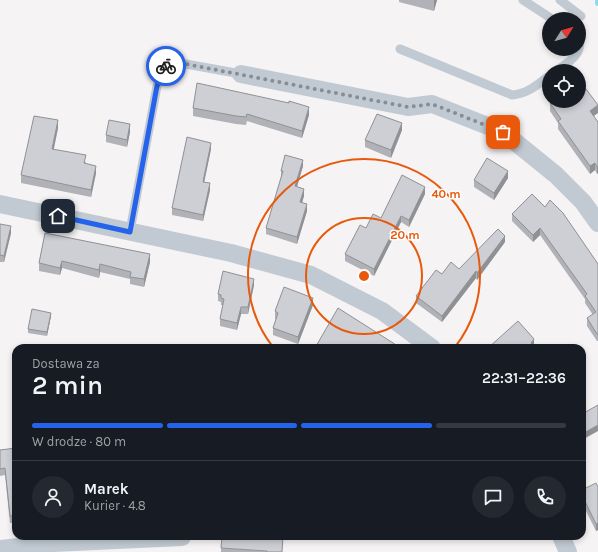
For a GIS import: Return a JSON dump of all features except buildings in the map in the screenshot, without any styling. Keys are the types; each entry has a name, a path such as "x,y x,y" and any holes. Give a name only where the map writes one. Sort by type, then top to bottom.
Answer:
{"street":[{"path":"241,74 408,107 432,104 503,132 556,175 583,202 598,223"},
{"path":"0,204 231,253 311,275 382,311 427,344"},
{"path":"0,549 53,543 118,540"},
{"path":"563,540 568,552"}],"lane":[{"path":"523,0 542,12"},
{"path":"560,0 576,12"},
{"path":"400,49 512,95 529,91 542,81"},
{"path":"565,64 576,56"},
{"path":"130,232 157,86 165,66 186,64 241,74"}],"way so far":[{"path":"166,66 186,64 408,107 432,104 503,132"}],"route":[{"path":"58,216 130,232 157,86 166,66"}]}
